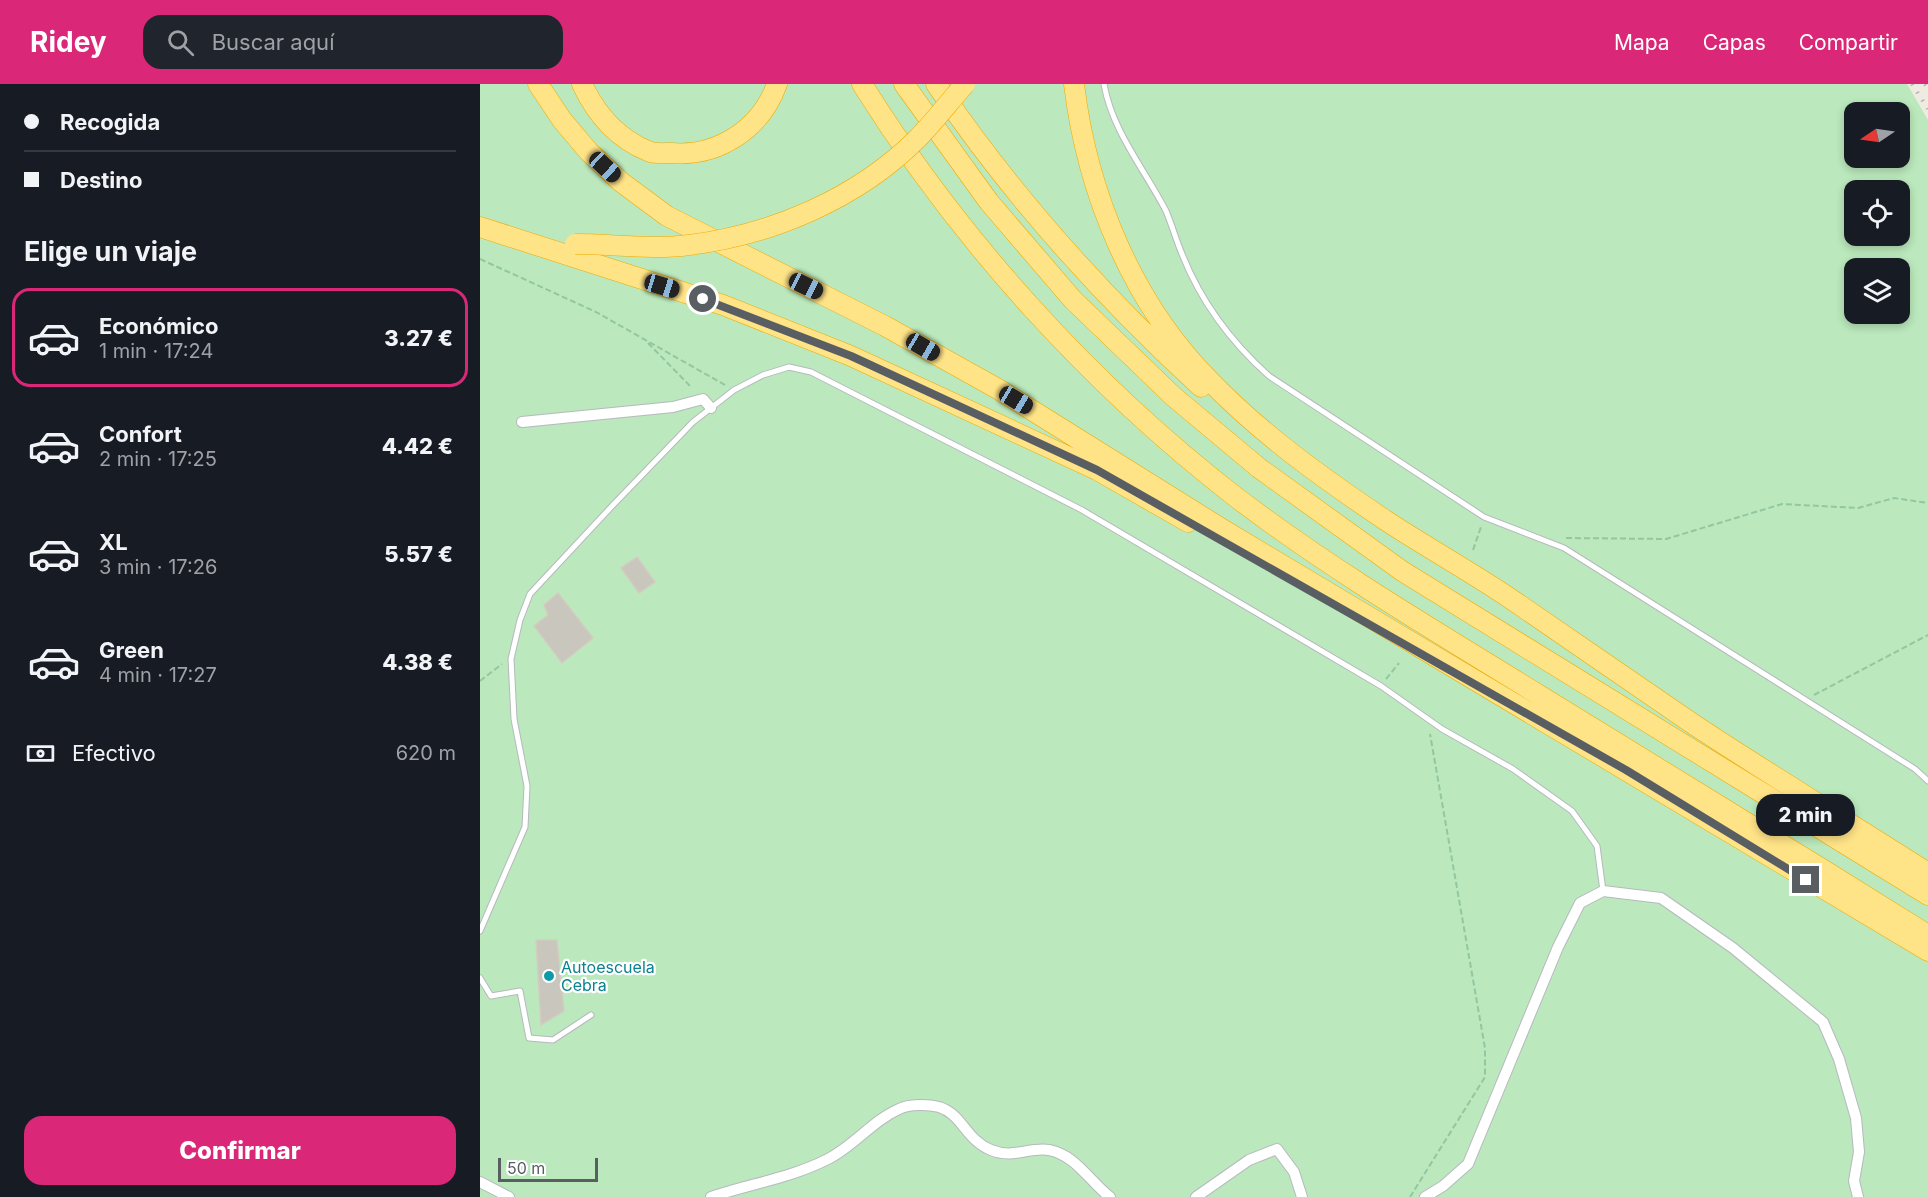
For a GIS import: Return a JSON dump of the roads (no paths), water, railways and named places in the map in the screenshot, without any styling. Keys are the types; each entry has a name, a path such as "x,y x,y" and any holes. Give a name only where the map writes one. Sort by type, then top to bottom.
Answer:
{"highway":[{"path":"538,84 562,120 589,152 621,182 666,216 885,326 998,390 1222,529 1928,951"},
{"path":"582,84 595,110 618,133 649,152 684,154 719,148 753,124 772,98 777,84"},
{"path":"862,84 950,210 1039,315 1142,417 1237,497 1415,619 1765,832 1928,935"},
{"path":"904,84 989,202 1073,300 1174,397 1259,468 1402,571 1928,894"},
{"path":"936,84 1030,212 1152,342 1202,388 1277,452 1381,525 1578,646"},
{"path":"480,226 575,244 688,246 756,231 811,211 866,181 916,140 965,84"},
{"path":"1074,84 1078,118 1091,173 1110,227 1144,294 1170,334 1209,380 1265,432 1384,519 1506,596 1696,726 1928,873"},
{"path":"480,226 723,305 851,356 998,423 1097,470 1626,770"}],"street":[{"path":"522,422 673,407 703,399 711,408"},
{"path":"1425,1197 1443,1186 1468,1164 1558,947 1580,903 1603,891 1661,898 1733,948 1823,1022 1839,1059 1856,1118 1859,1152 1854,1181 1858,1197"},
{"path":"711,1197 780,1180 830,1158 877,1122 901,1108 924,1105 941,1107 958,1119 973,1141 992,1151 1014,1155 1048,1150 1070,1159 1110,1197"},
{"path":"1196,1197 1249,1160 1277,1149 1294,1172 1302,1197"},
{"path":"480,1182 509,1197"}],"lane":[{"path":"1104,84 1121,134 1166,213 1188,267 1210,309 1242,352 1269,376 1484,517 1564,548 1803,701 1916,769 1928,782"},
{"path":"480,931 525,827 527,786 511,692 514,647 530,594 693,422 734,390 763,375 789,367 811,372 1082,510 1381,686 1428,719 1513,770 1572,811 1597,846 1603,891"},
{"path":"480,978 491,996 520,991 529,1038 553,1040 591,1015"}],"railway":[{"path":"1912,84 1928,109"},
{"path":"1925,84 1928,88"}],"place":[{"name":"Autoescuela Cebra","path":"549,976"}]}
